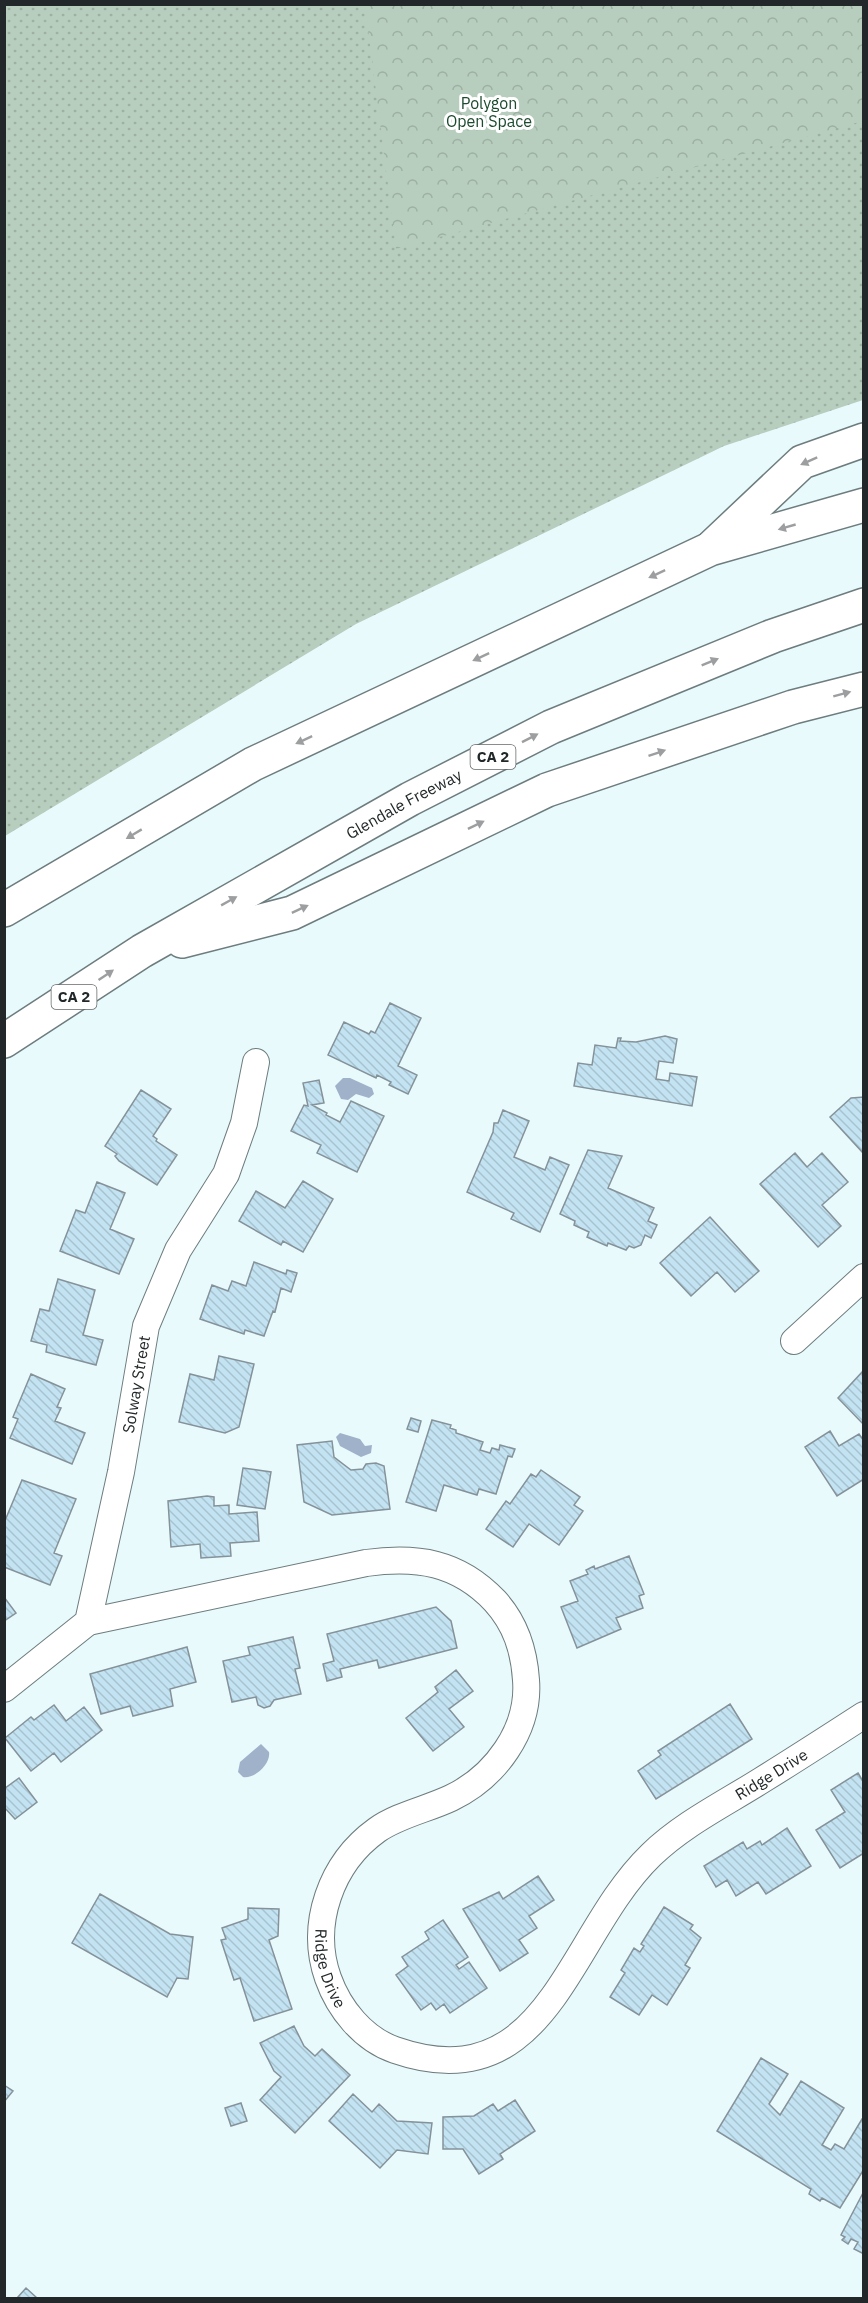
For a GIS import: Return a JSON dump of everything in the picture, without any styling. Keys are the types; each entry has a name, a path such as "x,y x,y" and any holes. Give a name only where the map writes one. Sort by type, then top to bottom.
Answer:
{"highway":[{"path":"710,549 802,462 864,440"},
{"path":"4,910 253,764 710,549 864,505"},
{"name":"Glendale Freeway","path":"4,1041 142,951 410,799 551,727 773,636 864,604"},
{"path":"142,951 292,913 547,790 793,707 864,689"}],"street":[{"name":"Solway Street","path":"88,1622 121,1472 146,1326 178,1250 226,1174 244,1123 256,1062"},
{"path":"794,1341 864,1277"},
{"name":"Ridge Drive","path":"88,1622 366,1563 401,1558 433,1563 461,1574 485,1591 502,1610 517,1634 525,1661 527,1689 518,1729 509,1746 498,1763 477,1783 453,1797 380,1828 361,1843 345,1862 332,1883 320,1937 325,1969 333,1992 364,2032 387,2047 412,2056 438,2060 465,2060 492,2053 512,2042 546,2009 598,1925 649,1857 690,1824 864,1715"},
{"path":"4,1689 88,1622"}],"green space":[{"path":"5,5 863,5 863,400 724,446 356,624 5,836"},
{"name":"Polygon Open Space","path":"365,5 863,5 863,121 396,249"}],"water":[{"path":"343,1078 350,1078 372,1088 374,1094 369,1098 356,1094 348,1100 341,1099 335,1086"},
{"path":"340,1433 360,1439 365,1446 372,1445 371,1453 361,1457 340,1446 336,1437"},
{"path":"261,1744 269,1752 265,1766 252,1776 243,1777 238,1772 240,1762"}],"building":[{"path":"390,1003 421,1018 398,1066 417,1075 408,1094 389,1085 391,1082 377,1075 376,1078 328,1055 344,1022 369,1034 371,1031 375,1033"},
{"path":"665,1036 677,1039 673,1063 659,1061 656,1079 669,1081 670,1073 697,1077 692,1106 574,1086 578,1063 592,1065 595,1045 616,1048 618,1038 621,1038 620,1041 636,1042"},
{"path":"319,1080 324,1103 312,1105 327,1113 326,1115 340,1122 351,1101 384,1116 357,1172 317,1153 321,1145 291,1131 304,1105 308,1106 303,1083"},
{"path":"141,1090 171,1109 153,1136 157,1139 156,1141 177,1155 157,1185 119,1161 115,1156 117,1154 105,1146"},
{"path":"864,1097 864,1154 830,1117 851,1098"},
{"path":"503,1110 529,1121 514,1157 545,1170 550,1157 569,1165 540,1232 511,1219 514,1213 467,1192 493,1132 494,1123 498,1123"},
{"path":"588,1150 622,1156 608,1188 654,1208 648,1221 657,1225 651,1238 645,1235 641,1245 634,1248 629,1246 626,1250 608,1243 607,1246 587,1237 589,1232 574,1225 575,1221 560,1214"},
{"path":"795,1153 807,1167 822,1153 848,1182 822,1205 841,1226 818,1247 760,1184"},
{"path":"303,1181 333,1199 303,1252 283,1241 281,1245 239,1221 256,1191 285,1208"},
{"path":"97,1182 125,1193 110,1229 134,1239 119,1274 60,1251 76,1210 85,1213"},
{"path":"710,1217 759,1271 735,1292 717,1272 691,1296 660,1263"},
{"path":"254,1262 286,1274 287,1270 297,1273 291,1292 281,1288 275,1312 273,1311 264,1336 245,1330 244,1334 200,1319 212,1285 228,1291 232,1281 246,1286"},
{"path":"58,1279 95,1290 83,1335 103,1340 96,1365 46,1352 47,1345 31,1341 40,1309 49,1311"},
{"path":"219,1356 254,1364 239,1427 225,1433 179,1422 190,1374 214,1380"},
{"path":"864,1370 864,1425 838,1398"},
{"path":"31,1374 65,1389 57,1407 61,1408 55,1421 85,1433 72,1464 10,1438 18,1419 13,1417"},
{"path":"411,1418 421,1421 418,1432 407,1429"},
{"path":"432,1420 451,1425 450,1428 456,1430 456,1433 483,1442 480,1450 490,1453 492,1448 499,1450 500,1445 515,1449 512,1457 508,1456 496,1494 479,1489 477,1495 444,1485 436,1511 406,1502"},
{"path":"830,1431 839,1446 859,1434 864,1441 864,1479 837,1496 805,1447"},
{"path":"332,1441 334,1457 351,1470 363,1469 366,1464 376,1463 384,1466 390,1509 332,1515 304,1502 297,1445"},
{"path":"243,1468 271,1472 265,1509 237,1505"},
{"path":"541,1470 580,1497 574,1505 583,1511 559,1545 529,1524 513,1547 486,1529 506,1501 510,1504 531,1474 536,1477"},
{"path":"22,1480 76,1499 54,1553 62,1556 50,1585 4,1567 4,1523"},
{"path":"214,1497 214,1506 229,1505 229,1514 257,1512 259,1541 230,1543 231,1556 201,1558 200,1544 171,1547 168,1501"},
{"path":"629,1556 644,1594 639,1596 643,1608 616,1618 621,1629 577,1648 561,1607 578,1601 570,1581 588,1574 586,1570 594,1566 595,1569"},
{"path":"4,1597 16,1613 4,1621"},
{"path":"436,1607 451,1621 457,1648 379,1668 377,1660 340,1669 342,1677 327,1681 323,1664 334,1661 327,1634"},
{"path":"293,1637 300,1668 295,1669 301,1694 274,1700 270,1706 264,1708 258,1705 256,1697 232,1702 223,1661 250,1655 248,1647"},
{"path":"187,1647 196,1682 170,1689 173,1706 133,1716 130,1706 101,1714 90,1674"},
{"path":"456,1670 473,1691 449,1709 464,1727 433,1751 406,1718 438,1692 435,1687"},
{"path":"730,1704 752,1739 656,1799 638,1771 661,1755 658,1751"},
{"path":"54,1705 66,1721 84,1707 102,1730 61,1762 54,1753 31,1771 5,1738 31,1717 34,1720"},
{"path":"858,1773 864,1783 864,1853 840,1868 816,1830 845,1812 831,1790"},
{"path":"19,1778 37,1802 15,1819 4,1807 4,1789"},
{"path":"787,1828 811,1866 766,1894 758,1882 736,1896 727,1880 716,1887 704,1866 743,1842 747,1849 760,1841 762,1845"},
{"path":"538,1876 554,1900 529,1916 537,1928 519,1940 528,1953 500,1971 463,1909 499,1892 503,1899"},
{"path":"100,1894 170,1934 193,1937 188,1979 177,1978 167,1997 72,1943"},
{"path":"664,1907 693,1925 690,1929 701,1938 685,1965 690,1968 667,2005 652,1995 639,2015 610,1997 625,1973 621,1970 634,1948 640,1952 644,1946 641,1944"},
{"path":"248,1908 279,1909 278,1936 269,1940 292,2009 254,2021 240,1978 234,1980 221,1940 226,1939 222,1928 248,1919"},
{"path":"443,1920 468,1957 456,1965 459,1969 469,1962 487,1988 450,2013 444,2004 436,2010 431,2003 421,2010 396,1975 408,1966 402,1957 429,1939 425,1932"},
{"path":"294,2026 304,2046 315,2056 322,2049 350,2075 295,2133 260,2100 281,2077 274,2071 260,2043"},
{"path":"761,2058 788,2074 769,2104 780,2115 801,2081 844,2108 822,2145 831,2150 835,2144 844,2149 862,2119 864,2120 864,2169 840,2208 822,2198 820,2201 809,2194 811,2189 717,2131"},
{"path":"4,2085 13,2091 4,2102"},
{"path":"353,2094 372,2112 379,2104 397,2121 432,2123 428,2154 397,2150 380,2168 329,2121"},
{"path":"515,2100 535,2131 500,2154 503,2159 479,2174 463,2149 443,2149 443,2117 474,2116 493,2104 498,2111"},
{"path":"241,2103 247,2121 231,2126 225,2108"},
{"path":"864,2191 864,2254 854,2249 858,2242 851,2239 848,2244 842,2240 845,2237 841,2235"},
{"path":"26,2288 37,2298 17,2298"}]}
